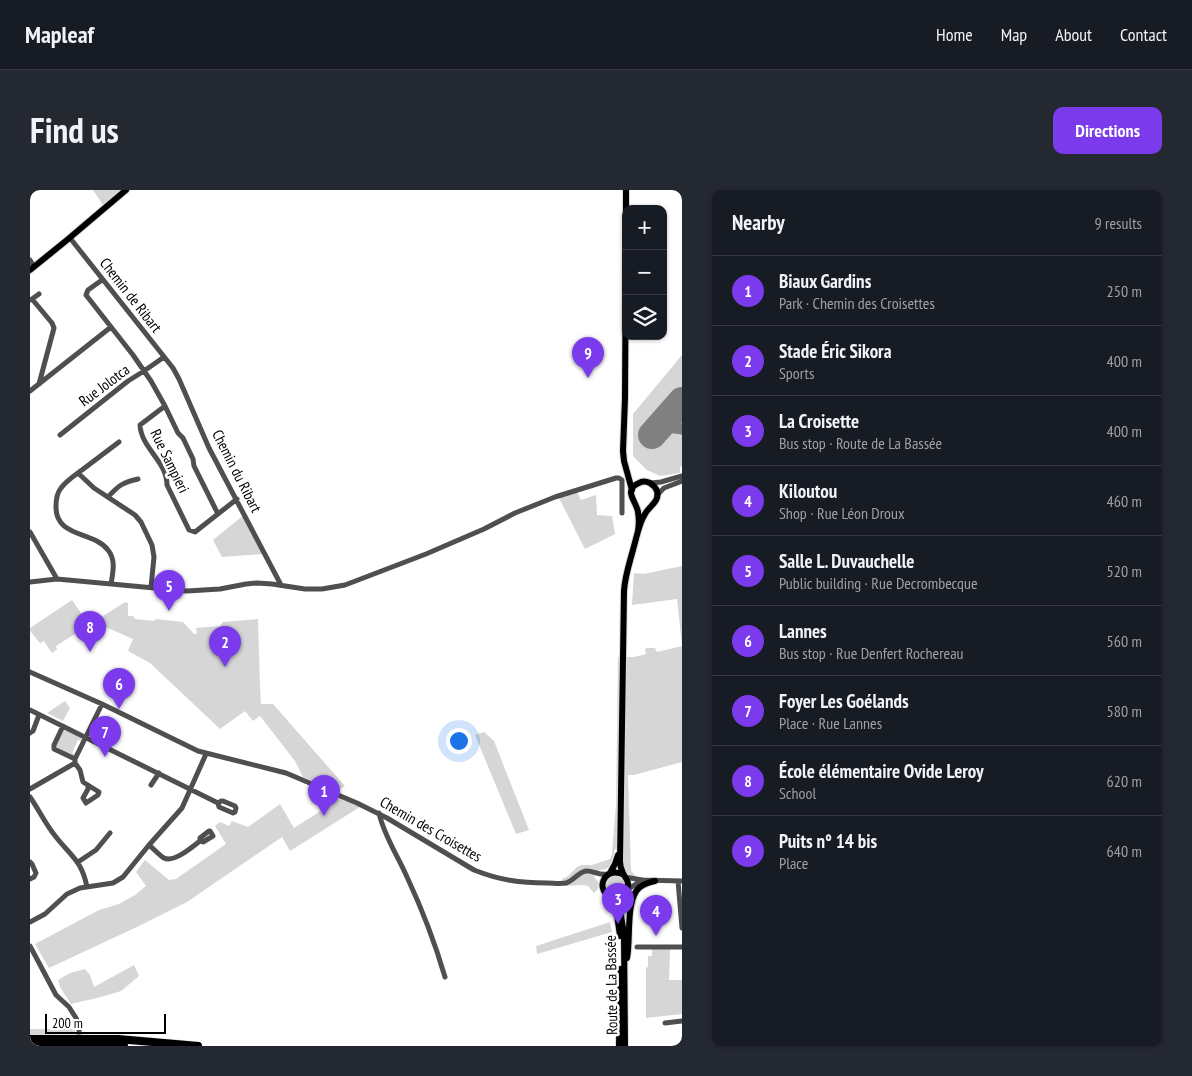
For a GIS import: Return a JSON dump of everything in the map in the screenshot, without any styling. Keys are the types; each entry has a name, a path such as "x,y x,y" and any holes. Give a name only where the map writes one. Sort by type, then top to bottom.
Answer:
{"highway":[{"path":"30,1039 124,1046"},
{"path":"30,1046 127,1040 198,1046"}],"main road":[{"path":"32,269 126,190"},
{"path":"626,190 626,205"},
{"path":"626,250 623,451 632,500 643,508 650,506"},
{"path":"624,461 632,476 641,482"},
{"path":"620,846 615,864 610,874 604,879 602,886 605,893 610,897 618,898 626,892 628,883 621,868 620,846 624,591 626,573 638,531 644,514 655,502 657,496 656,488 648,482 641,482 634,486 631,493"},
{"path":"637,505 638,531"},
{"path":"610,874 619,873 624,876"},
{"path":"624,966 628,956 631,901 635,892 640,887 655,881"},
{"name":"Route de La Bassée","path":"624,1046 624,935 621,905 626,892"},
{"name":"Route de La Bassée","path":"610,897 616,907 620,935 618,1046"}],"street":[{"name":"Chemin de Ribart","path":"70,238 172,368"},
{"path":"30,260 32,269"},
{"name":"Rue Sampieri","path":"102,280 88,290 86,296 144,371 165,406 178,433 184,438 194,466 218,514"},
{"path":"38,384 54,328 31,299 39,294"},
{"path":"30,391 111,327"},
{"name":"Rue Jolotca","path":"60,435 128,381 164,357"},
{"name":"Chemin du Ribart","path":"172,368 179,379 209,448 281,585"},
{"name":"Rue Sampieri","path":"165,406 140,425 141,431 151,452 159,460 167,477 167,485 189,530 195,532 237,499"},
{"path":"112,584 114,566 110,551 104,545 61,524 56,511 56,498 61,488 119,442"},
{"path":"78,473 94,488 135,515 141,522 152,545 154,557 151,587"},
{"path":"651,483 682,476"},
{"path":"30,582 57,579 182,590 220,589 257,583 305,589 322,589 346,585 426,554 516,514 579,489 619,478 622,480 622,513"},
{"path":"108,498 125,482 138,479"},
{"path":"657,496 664,488 682,481"},
{"path":"622,495 631,493"},
{"path":"30,532 57,579"},
{"name":"Chemin des Croisettes","path":"30,672 102,704 188,747 206,754 286,773 340,795 379,814 468,866 489,876 508,881 528,883 562,883 570,882 586,871 595,873"},
{"path":"30,789 75,761 102,704"},
{"path":"30,710 218,803"},
{"path":"30,733 33,732 40,715"},
{"path":"63,726 54,744 54,749 75,761 83,782 88,786"},
{"path":"30,922 45,914 67,894 80,888 113,883 130,870 149,845 182,808 206,754"},
{"path":"151,785 160,774"},
{"path":"30,797 57,838 78,862 87,887"},
{"path":"379,814 385,833 423,912 445,977"},
{"path":"78,862 96,850 110,832"},
{"path":"149,845 164,858 170,860 200,842"},
{"path":"30,862 36,872 34,877 30,879"},
{"path":"595,873 601,875 610,874"},
{"path":"595,873 602,886"},
{"path":"624,876 642,880 680,881 682,928"},
{"path":"626,892 642,880"},
{"path":"30,946 56,995 69,1007 76,1018 79,1026 78,1043"},
{"path":"638,947 682,946"},
{"path":"665,1023 682,1021"}],"shaded area":[{"path":"93,190 121,190 103,205"},
{"path":"682,355 682,466 680,467 680,473 660,476 647,470 633,456 633,414"},
{"path":"577,492 581,500 596,495 597,515 612,516 615,534 585,549 559,498"},
{"path":"245,514 264,554 222,557 213,540"},
{"path":"682,566 682,646 677,599 632,605 634,573 644,574"},
{"path":"72,600 89,625 56,646 57,649 52,653 44,641 40,643 30,631 30,628"},
{"path":"125,602 128,603 128,616 133,616 135,619 183,622 194,634 197,634 196,628 220,626 223,622 258,619 261,704 273,704 345,786 336,791 303,777 295,761 260,716 253,721 245,711 220,729 150,663 128,651 133,639 94,622"},
{"path":"682,646 682,762 628,775 631,871 636,876 629,874 624,869 623,849 615,849 609,866 604,870 599,870 594,877 599,883 598,889 594,893 588,886 565,886 562,879 577,867 592,865 610,859 612,854 616,804 618,657 634,657 646,654 646,648 655,648 657,652"},
{"path":"65,701 70,708 63,721 47,713"},
{"path":"66,730 81,737 82,740 78,740 72,753 76,754 72,756 57,748 56,745 63,731"},
{"path":"484,732 494,741 529,830 516,834 475,735"},
{"path":"342,796 363,805 290,851 282,837 187,902 141,925 49,968 35,944 99,910 119,904 135,895 146,886 136,872 145,860 169,880 176,879 226,844 215,826 220,822 229,826 232,821 248,827 280,804 294,828"},
{"path":"615,875 622,878 625,885 622,892 615,895 608,892 605,885 608,878"},
{"path":"610,922 612,932 537,954 536,946"},
{"path":"652,949 670,949 669,980 682,980 682,1014 646,1018 646,968 648,967 648,956 652,956"},
{"path":"134,965 139,976 121,991 71,1004 60,987 58,980 70,973 85,969 90,975 94,987"},
{"path":"30,1029 75,1029 75,1034 30,1035"}],"taxiway":[{"path":"660,426 682,429"}],"runway":[{"path":"652,435 682,401"}],"place":[{"name":"Puits n° 14 bis","path":"588,378"},
{"name":"Salle L. Duvauchelle","path":"169,611"},
{"name":"École élémentaire Ovide Leroy","path":"90,652"},
{"name":"Stade Éric Sikora","path":"225,667"},
{"name":"Lannes","path":"119,709"},
{"name":"Foyer Les Goélands","path":"105,757"},
{"name":"Biaux Gardins","path":"324,816"},
{"name":"La Croisette","path":"618,924"},
{"name":"Kiloutou","path":"656,936"}]}
